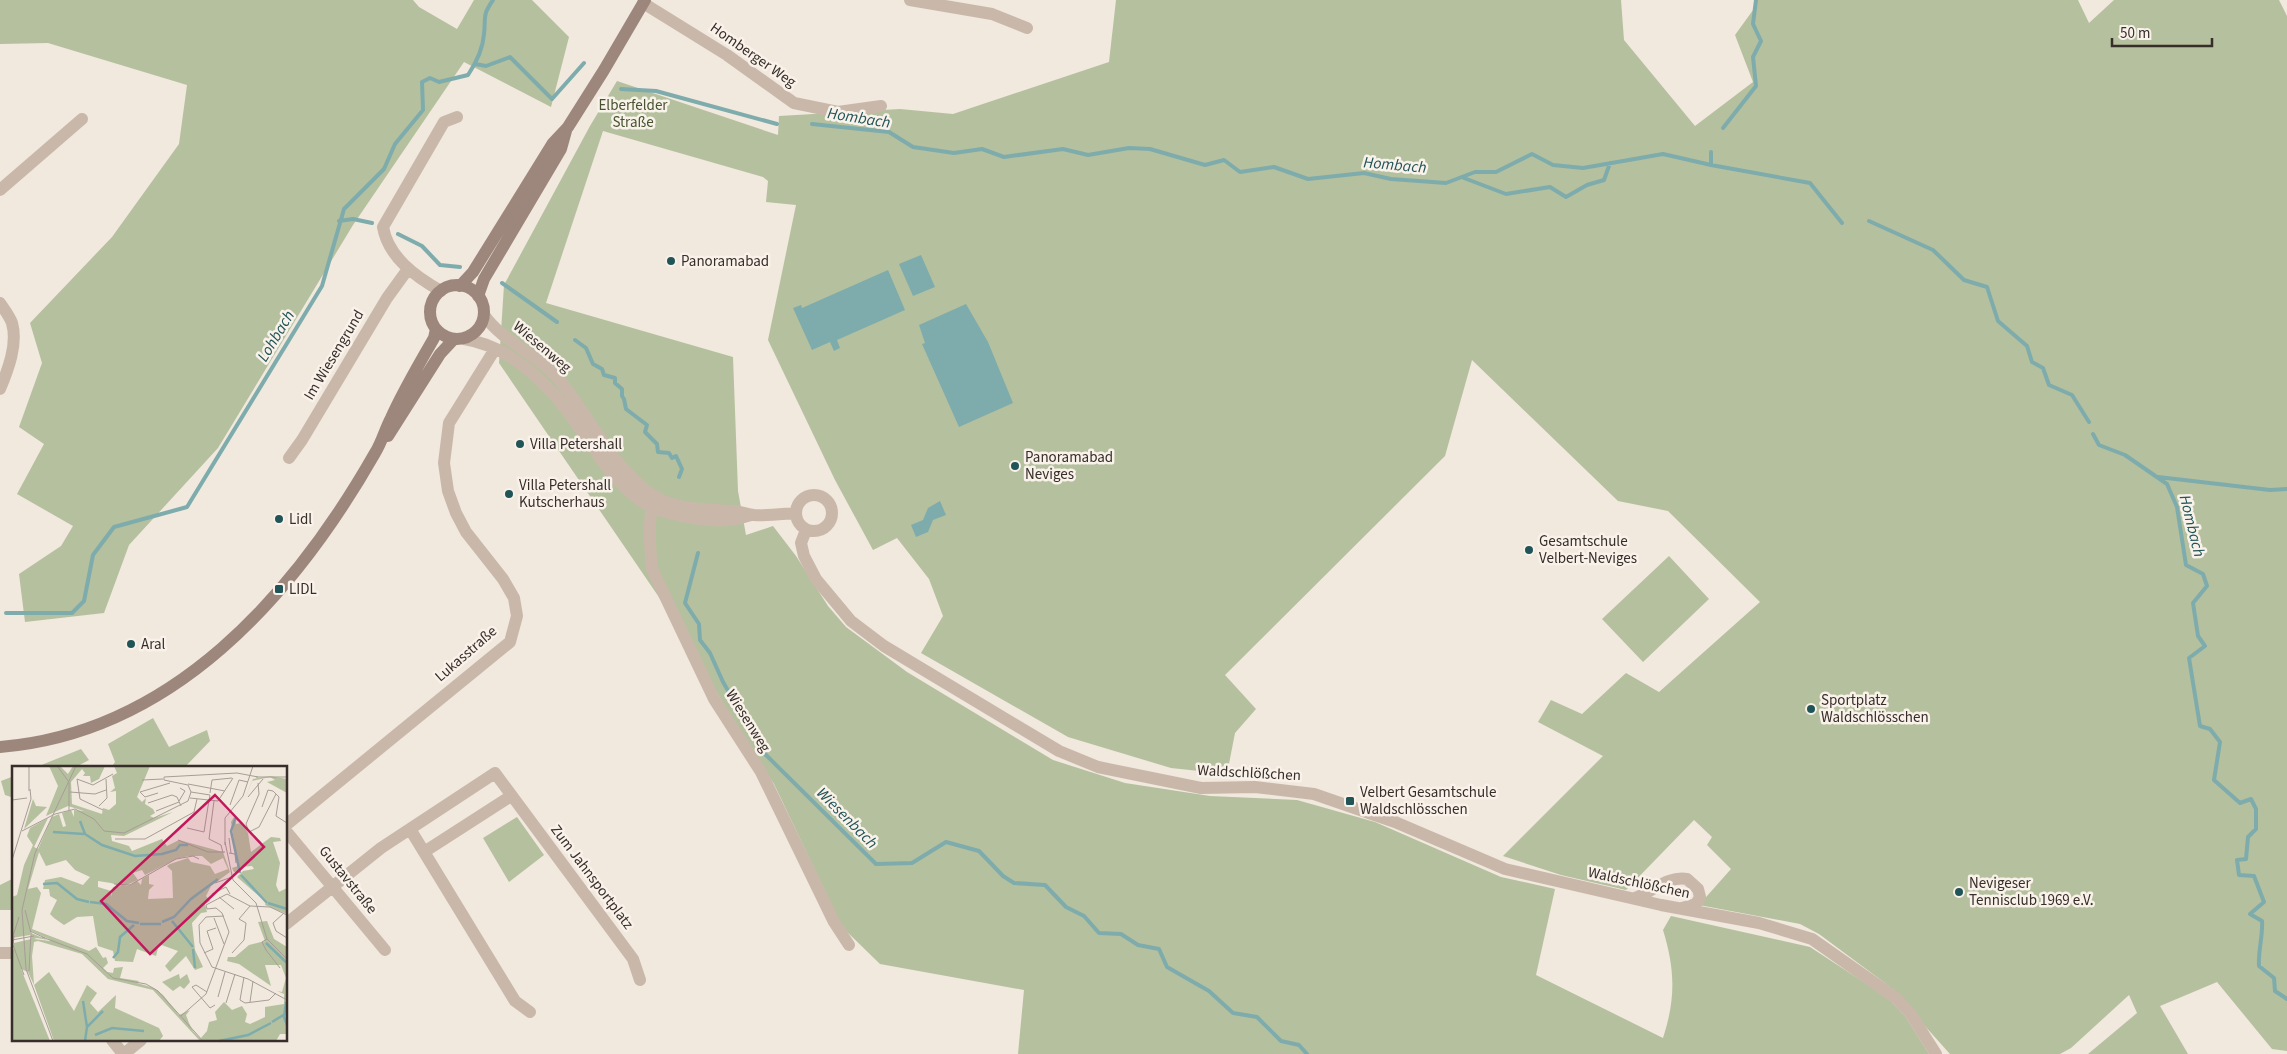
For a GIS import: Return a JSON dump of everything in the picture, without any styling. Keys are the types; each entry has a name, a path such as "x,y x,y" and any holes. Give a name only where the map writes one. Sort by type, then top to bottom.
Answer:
{"main road":[{"path":"460,286 473,272 553,143 568,127 644,2"},
{"path":"478,296 484,279 561,149 568,127"},
{"path":"0,747 28,744 74,734 119,716 161,694 232,641 259,614 299,565 337,513 377,450 399,422 440,354 459,339 481,326 484,315 483,305 478,296 470,289 450,286 437,295 431,320 436,329 444,336 459,339"},
{"path":"377,450 391,417 434,338 436,329"}],"street":[{"path":"910,0 992,14 1027,28"},
{"name":"Homberger Weg","path":"644,2 727,54 794,103 838,112 881,106"},
{"path":"437,295 426,283 408,269 391,250 385,239 383,228 444,122 457,117"},
{"path":"0,190 82,119"},
{"name":"Im Wiesengrund","path":"289,458 302,440 387,298 408,269"},
{"path":"0,303 12,323 13,347 7,372 0,389"},
{"name":"Wiesenweg","path":"484,315 497,330 554,374 586,414 602,441 653,502 650,546 652,569 714,699 761,772 834,922 849,945"},
{"name":"Wiesenweg","path":"459,339 478,341 495,349 509,357 546,385 613,473 636,497 653,502 674,515 708,521 733,521 753,515 795,513"},
{"name":"Lukasstraße","path":"288,823 510,642 517,616 514,598 503,579 466,532 456,513 448,491 444,463 449,423 495,349"},
{"path":"813,494 826,499 832,512 827,525 814,531 806,530 801,526 795,513 800,500 813,494"},
{"name":"Waldschlößchen","path":"806,530 801,544 804,556 816,579 851,620 884,646 1059,751 1098,766 1201,788 1255,787 1314,794 1395,822 1505,868 1550,881 1759,923 1812,939 1896,998 1910,1013 1936,1054"},
{"name":"Zum Jahnsportplatz","path":"288,922 381,848 495,773 633,958 640,980"},
{"path":"424,852 511,796"},
{"path":"410,829 515,1002 530,1012"},
{"name":"Gustavstraße","path":"288,833 385,950"},
{"path":"1635,898 1648,893 1669,879 1687,879 1698,889 1700,897 1696,904 1679,908"},
{"path":"114,1042 123,1054 138,1042"}],"green space":[{"path":"0,0 413,0 419,7 457,29 474,0 532,0 569,37 551,107 464,62 353,225 218,448 129,545 104,613 25,622 19,574 61,546 73,526 17,494 44,444 19,427 42,363 30,323 112,237 179,144 187,85 48,43 0,44"},
{"name":"Elberfelder Straße","path":"1116,0 1621,0 1624,40 1695,126 1753,82 1735,35 1756,6 1755,0 2078,0 2089,23 2114,0 2279,0 2287,16 2287,1051 2272,1049 2217,982 2160,1006 2188,1054 2088,1054 2137,1013 2129,995 2071,1048 2060,1054 1950,1054 1889,986 1819,934 1800,924 1699,905 1731,869 1707,845 1712,837 1694,820 1626,890 1561,875 1503,856 1603,756 1538,722 1551,700 1582,714 1626,673 1659,692 1760,602 1668,511 1618,501 1472,360 1445,456 1225,675 1256,709 1235,733 1227,774 1171,768 1068,737 921,653 943,616 929,579 897,538 873,550 835,480 768,340 796,205 766,202 768,181 763,177 603,131 546,303 733,357 738,491 746,535 773,526 796,556 828,606 846,627 907,672 1053,760 1125,783 1210,796 1297,800 1375,822 1501,877 1555,889 1536,975 1663,1038 1672,997 1672,971 1663,930 1671,916 1810,947 1888,998 1905,1016 1929,1054 1018,1054 1024,990 880,964 842,927 774,784 742,736 678,625 499,363 504,285 590,126 617,81 778,135 779,116 900,109 953,114 1109,62"},
{"path":"1669,556 1709,599 1643,662 1602,619"},
{"path":"153,718 169,747 207,730 210,741 186,766 112,766 115,762 108,744"},
{"path":"81,749 89,760 78,766 39,766"},
{"path":"12,777 12,797 5,795 1,781"},
{"path":"517,817 544,855 509,882 483,838"},
{"path":"12,879 12,910 0,910 0,885"}],"water":[{"path":"921,255 935,287 913,296 899,264"},
{"path":"888,270 905,310 837,340 840,348 834,351 830,342 812,350 793,308 801,305 802,308"},
{"path":"966,304 988,342 1013,403 959,427 922,344 925,343 919,325"},
{"path":"940,501 946,515 933,520 928,532 916,537 911,525 923,520 928,508"}],"waterway":[{"name":"Lohbach","path":"6,613 72,613 84,601 93,555 114,527 187,507 322,286 344,209 384,169 395,144 423,110 422,82 430,78 439,82 468,75 481,50 485,16 493,0"},
{"path":"1723,128 1756,86 1753,57 1761,41 1753,24 1756,0"},
{"name":"Hombach","path":"475,64 486,66 510,57 552,99 584,63"},
{"name":"Hombach","path":"621,89 656,91 777,124"},
{"name":"Hombach","path":"812,124 889,132 913,147 954,153 982,149 1004,157 1063,149 1088,155 1129,148 1150,149 1205,165 1224,160 1240,172 1274,167 1308,179 1364,173 1391,179 1446,183 1475,172 1496,172 1532,154 1553,165 1583,168 1663,154 1711,165 1810,183 1842,223"},
{"path":"1711,152 1711,165"},
{"path":"1464,178 1506,194 1550,187 1566,197 1587,185 1604,180 1610,163"},
{"name":"Wiesenbach","path":"339,221 353,219 372,223"},
{"name":"Hombach","path":"1869,221 1933,250 1964,280 1987,287 1998,321 2027,346 2032,362 2043,368 2049,385 2072,395 2089,422"},
{"name":"Wiesenbach","path":"398,234 422,246 440,265 460,267"},
{"name":"Wiesenbach","path":"502,283 557,322"},
{"name":"Wiesenbach","path":"575,340 586,348 593,364 602,369 604,375 615,378 615,383 622,389 626,409 647,425 645,432 657,444 658,452 669,453 672,458 676,456 682,469 679,477"},
{"name":"Hombach","path":"2093,434 2099,445 2125,455 2167,484 2177,507 2186,565 2203,574 2207,586 2193,603 2198,636 2205,646 2189,658 2200,726 2210,729 2220,742 2214,780 2240,803 2251,799 2256,809 2256,829 2248,837 2246,859 2237,860 2239,875 2254,876 2264,902 2250,914 2262,921 2259,966 2274,978 2275,991 2287,999"},
{"path":"2158,477 2270,490 2287,489"},
{"name":"Wiesenbach","path":"698,553 685,603 699,624 700,640 710,653 723,682 765,754 876,864 912,863 946,842 979,851 1003,876 1014,883 1045,885 1066,907 1084,916 1099,933 1121,934 1138,945 1159,949 1167,967 1209,991 1233,1013 1257,1017 1281,1041 1299,1045 1307,1054"}],"place":[{"name":"Panoramabad","path":"671,261"},
{"name":"Villa Petershall","path":"520,444"},
{"name":"Panoramabad Neviges","path":"1015,466"},
{"name":"Villa Petershall Kutscherhaus","path":"509,494"},
{"name":"Lidl","path":"279,519"},
{"name":"Gesamtschule Velbert-Neviges","path":"1529,550"},
{"name":"LIDL","path":"279,589"},
{"name":"Aral","path":"131,644"},
{"name":"Sportplatz Waldschlösschen","path":"1811,709"},
{"name":"Velbert Gesamtschule Waldschlösschen","path":"1350,801"},
{"name":"Nevigeser Tennisclub 1969 e.V.","path":"1959,892"}]}
